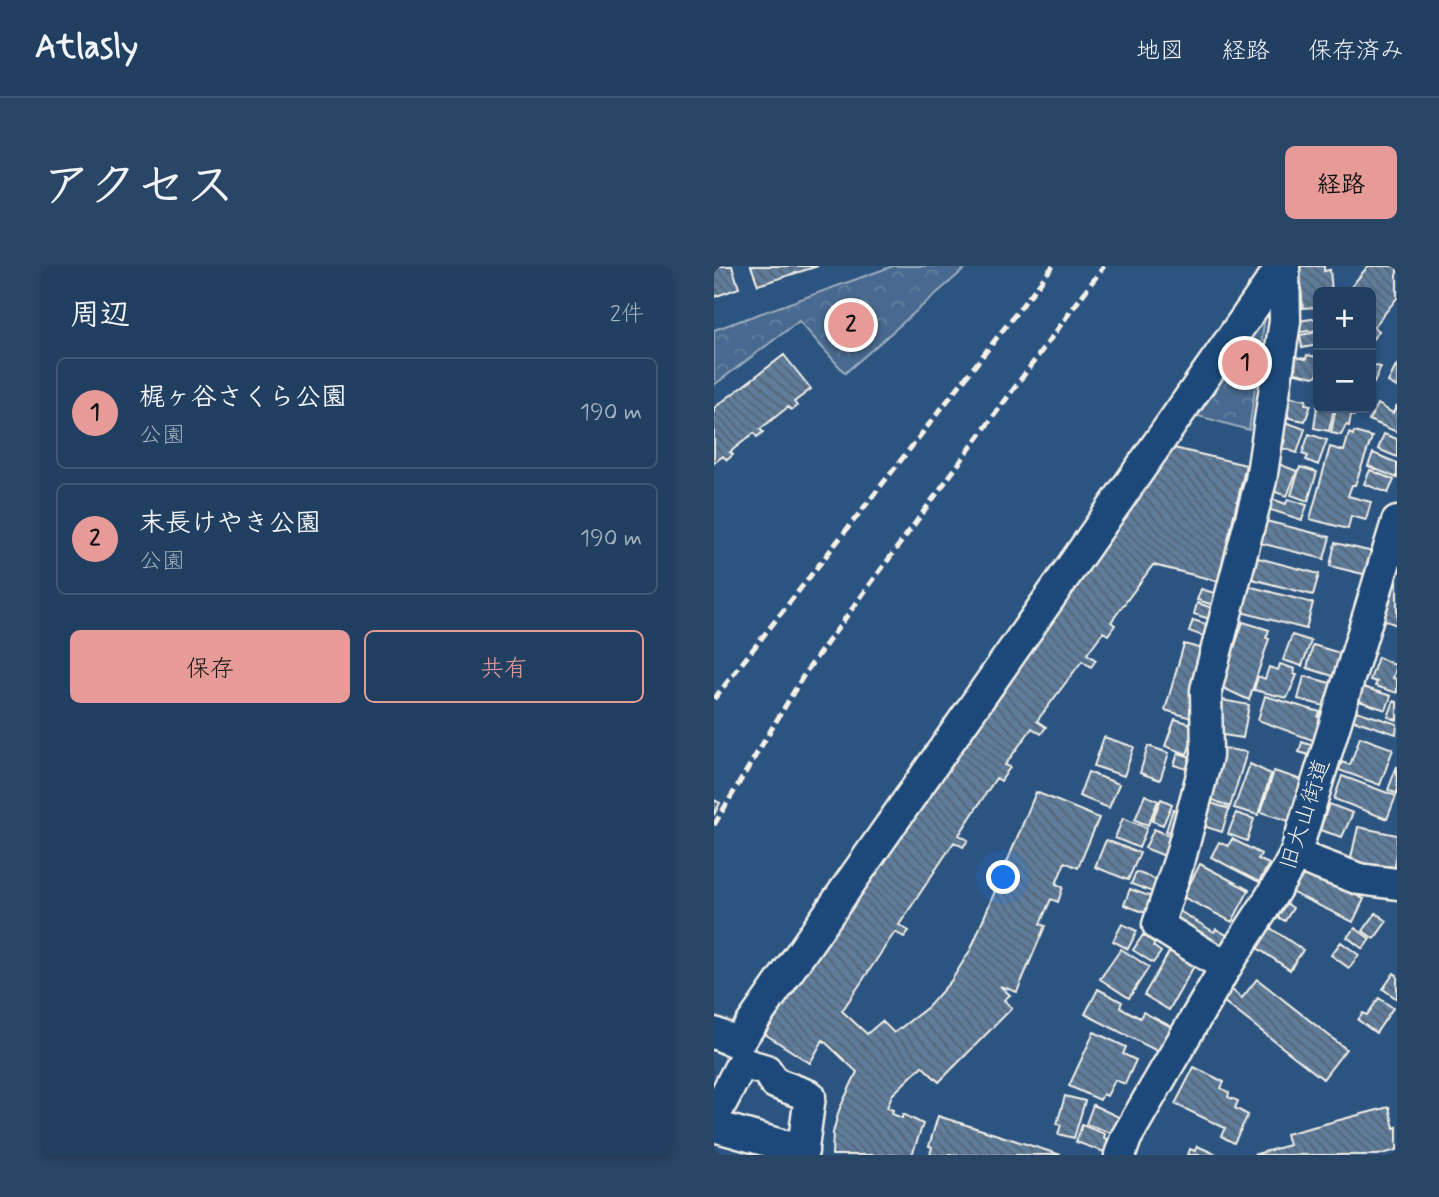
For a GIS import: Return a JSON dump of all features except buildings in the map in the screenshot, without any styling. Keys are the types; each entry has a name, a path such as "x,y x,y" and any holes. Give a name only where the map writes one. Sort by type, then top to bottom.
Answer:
{"street":[{"path":"1226,967 1158,925 1181,855 1207,757 1206,690 1261,480 1285,321 1283,266"},
{"path":"714,1033 738,1043 1283,266"},
{"name":"旧大山街道","path":"1119,1155 1126,1138 1226,967 1275,896 1295,855 1397,522"},
{"path":"1295,855 1359,879 1397,884"},
{"path":"714,1117 743,1063 766,1070 775,1083 810,1096 802,1153 714,1126"}],"green space":[{"path":"893,266 968,266 845,373 799,321 714,385 714,330"},
{"path":"1266,310 1249,430 1198,416"}],"railway":[{"path":"714,699 1053,266"},
{"path":"714,825 805,673 1104,266"}],"place":[{"name":"末長けやき公園","path":"851,325"},
{"name":"梶ヶ谷さくら公園","path":"1245,363"}]}
